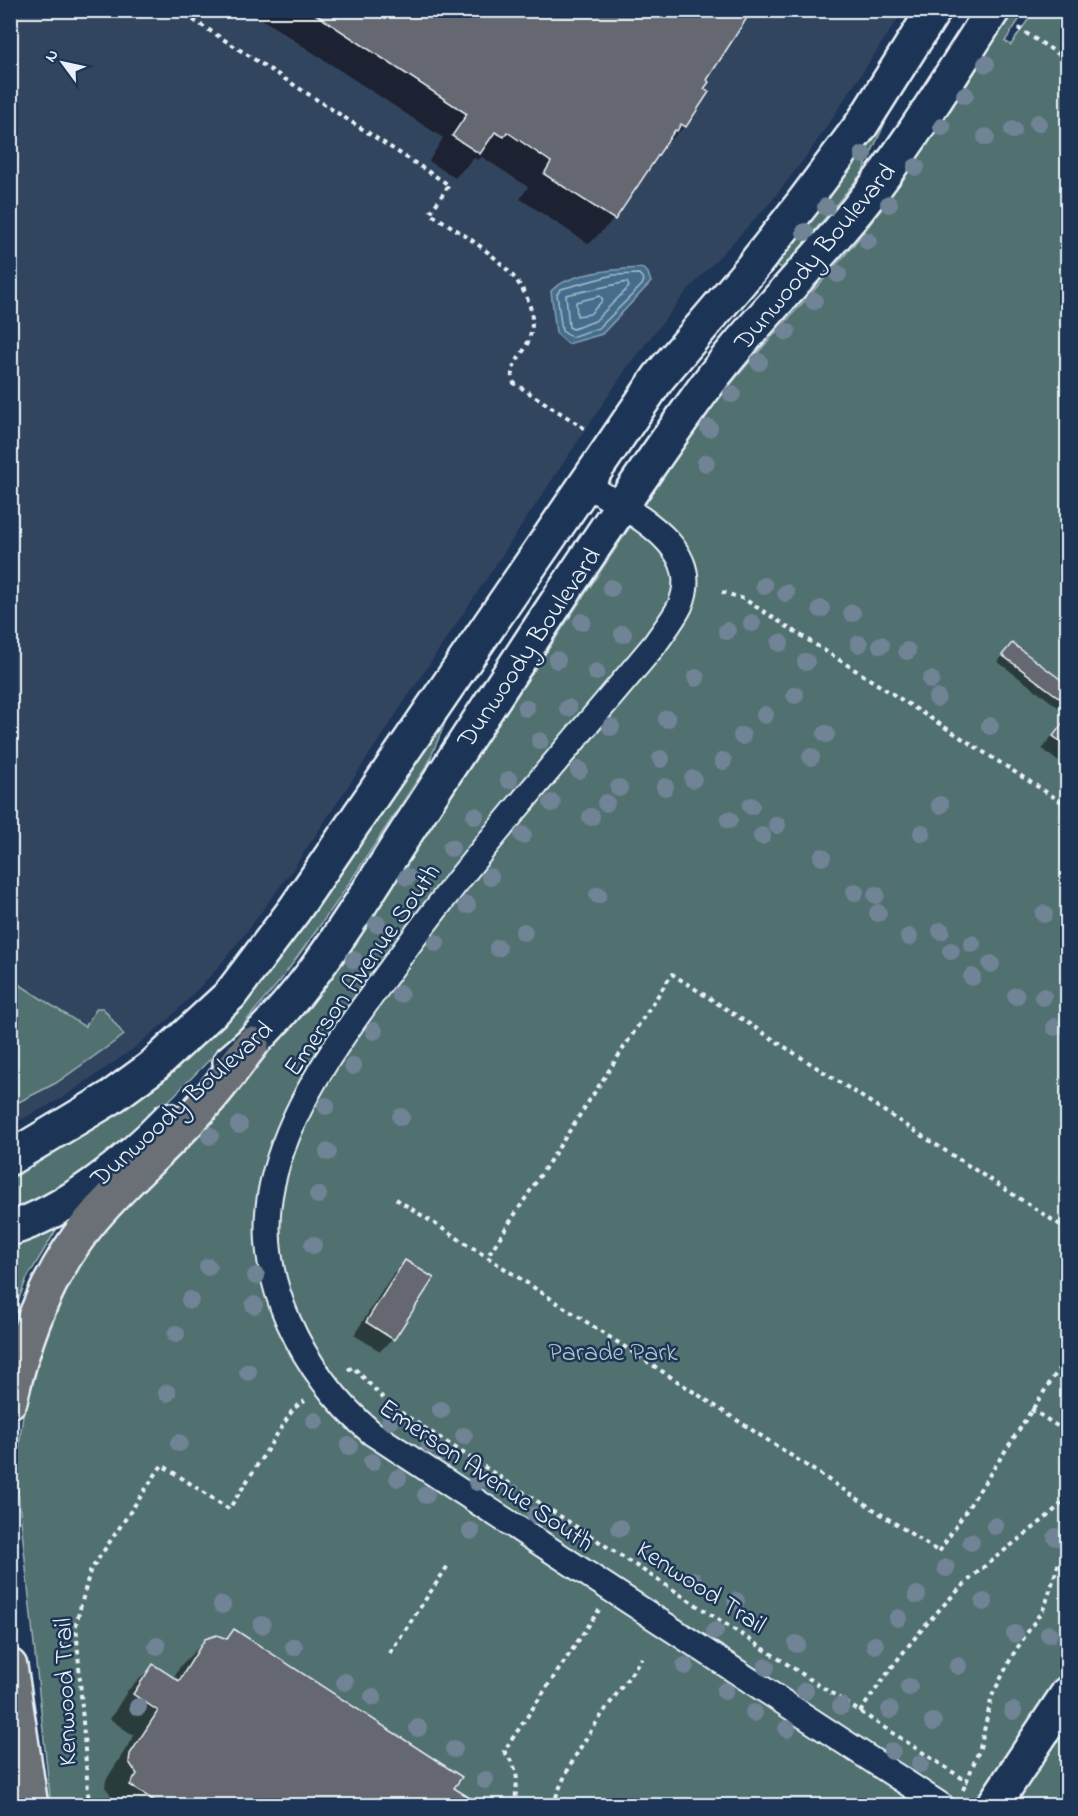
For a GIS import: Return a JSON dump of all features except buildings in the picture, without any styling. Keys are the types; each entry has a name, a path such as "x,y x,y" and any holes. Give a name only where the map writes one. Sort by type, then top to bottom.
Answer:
{"highway":[{"path":"10,1401 36,1314 67,1254 89,1223 207,1101 252,1044"},
{"path":"10,1666 31,1806"}],"main road":[{"name":"Dunwoody Boulevard","path":"10,1158 110,1098 142,1074 230,995 295,909 659,377 750,270 862,124 934,10"},
{"name":"Dunwoody Boulevard","path":"10,1229 23,1225 99,1180 156,1132 196,1089 252,1044 320,961 693,402 870,192 1006,19"},
{"path":"993,1806 1068,1693"}],"street":[{"name":"Emerson Avenue South","path":"586,484 659,532 675,547 683,566 685,580 680,604 655,644 414,936 319,1074 294,1120 284,1144 272,1186 269,1249 274,1277 287,1318 325,1386 349,1413 391,1448 950,1802"}],"path":[{"path":"178,10 449,185 430,213 498,261 511,273 530,305 532,324 528,342 512,370 514,383 588,431"},
{"path":"1006,19 1068,60"},
{"path":"722,592 744,599 1068,806"},
{"path":"487,1257 672,974 1068,1230"},
{"path":"396,1199 939,1552 1068,1355"},
{"name":"Kenwood Trail","path":"89,1806 76,1624 90,1571 162,1465 229,1509 294,1408 353,1367 391,1406 968,1782"},
{"path":"1031,1409 1068,1433"},
{"path":"860,1712 905,1649 940,1608 978,1572 1068,1497"},
{"path":"950,1802 968,1782 980,1748 992,1696 1012,1656 1046,1606 1059,1562 1068,1557"},
{"path":"390,1653 449,1564"},
{"path":"515,1806 518,1780 515,1765 504,1751 599,1610"},
{"path":"553,1806 559,1786 581,1748 642,1658"}],"shaded area":[{"path":"11,11 903,11 811,150 770,203 687,291 626,369 293,869 244,935 215,971 169,1019 133,1049 64,1097 11,1125"}],"green space":[{"name":"Parade Park","path":"1015,11 1025,11 1005,41 1011,45 1034,11 1067,11 1067,1791 1058,1806 51,1806 16,1473 26,1389 58,1296 107,1222 263,1059 347,950 703,418 877,215 918,158"},
{"path":"894,103 862,173 783,269 775,264"},
{"path":"450,711 428,764 334,906 280,981 235,1034 127,1143 59,1191 11,1214 11,1180 140,1090"},
{"path":"11,979 85,1027 97,1008 103,1008 124,1035 56,1083 11,1106"},
{"path":"59,1225 26,1280 11,1320 11,1242"}],"water":[{"path":"642,268 648,273 651,282 602,334 568,344 556,333 551,291 581,276 620,269"}]}
